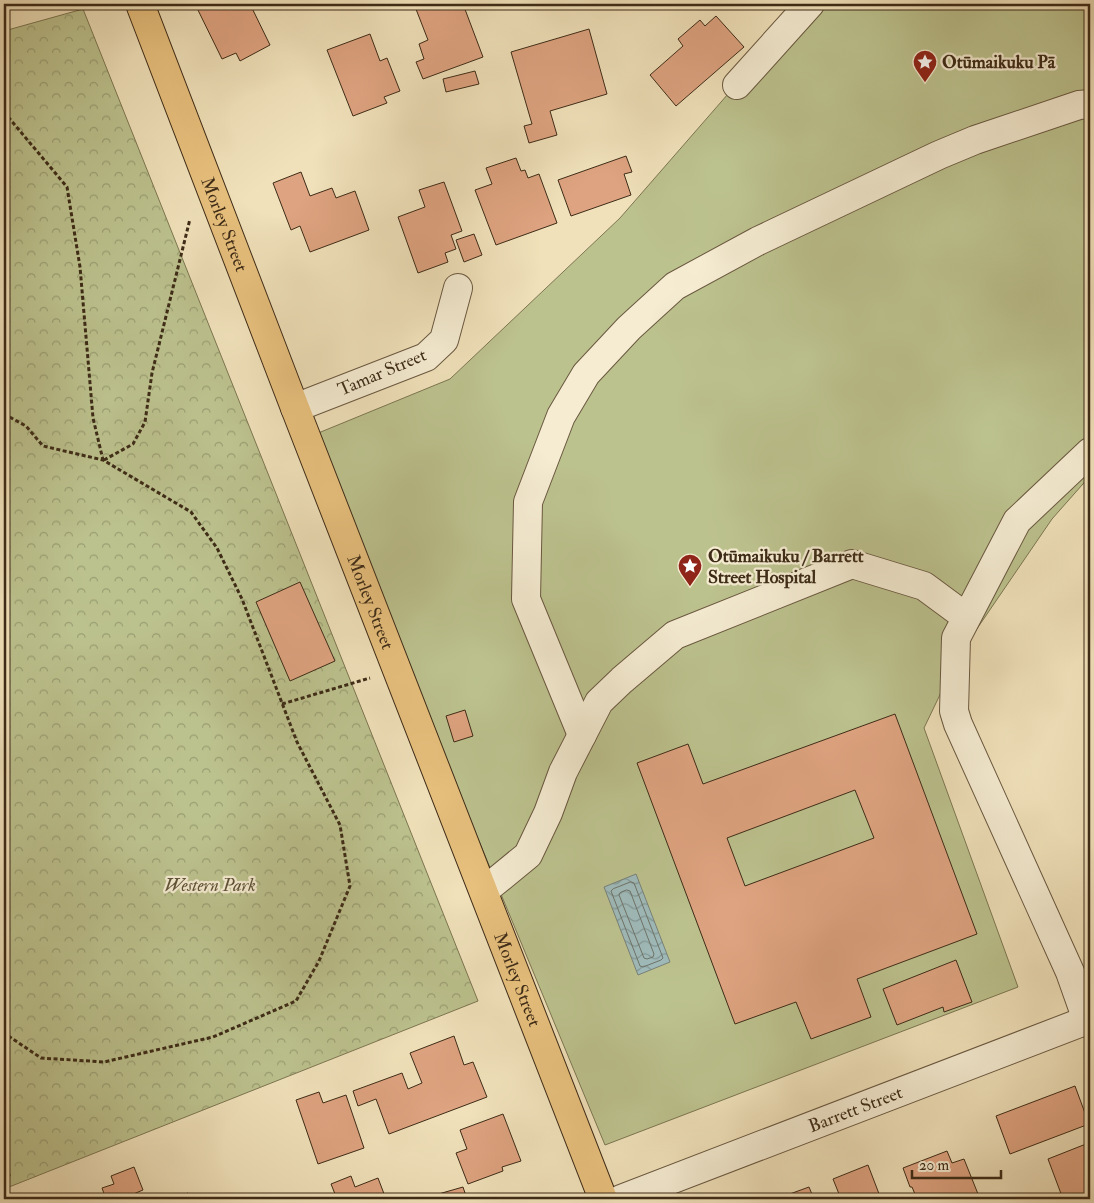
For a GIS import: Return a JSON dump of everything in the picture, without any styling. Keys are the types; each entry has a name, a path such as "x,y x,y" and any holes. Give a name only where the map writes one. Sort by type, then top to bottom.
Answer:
{"main road":[{"name":"Morley Street","path":"140,4 603,1199"}],"street":[{"path":"737,85 810,4"},
{"path":"582,735 526,599 528,502 561,416 586,374 629,328 675,286 750,246 939,155 975,140 1079,105 1090,104"},
{"name":"Tamar Street","path":"295,408 426,357 444,340 458,288"},
{"path":"1089,1020 1070,972 958,724 954,711 956,638 966,617 1017,521 1090,452"},
{"path":"484,891 528,855 548,813 563,772 599,702 675,635 852,564 924,586 966,617"},
{"name":"Barrett Street","path":"621,1199 1089,1020"}],"path":[{"path":"4,112 67,187 80,267 93,418 103,460"},
{"path":"103,460 133,444 145,422 152,373 192,215"},
{"path":"4,414 26,426 42,446 103,460 190,512 196,519 217,548 242,599 297,742 340,825 350,886 320,961 296,1000 213,1037 104,1062 41,1058 4,1034"},
{"path":"282,704 397,670"},
{"path":"4,1162 9,1175 4,1177"}],"green space":[{"name":"Otūmaikuku / Barrett Street Hospital","path":"826,4 1090,4 1090,476 1052,519 959,655 924,728 1018,987 605,1145 311,436 450,379 620,218 728,94"},
{"name":"Western Park","path":"83,9 478,1001 4,1189 4,31"}],"water":[{"path":"636,874 670,962 638,975 604,887"}],"building":[{"path":"195,4 250,4 270,45 240,61 236,53 222,59"},
{"path":"414,4 463,4 483,57 423,79 416,62 424,59 419,44 428,40"},
{"path":"716,16 744,47 676,106 650,75 683,46 678,39 700,20 705,26"},
{"path":"589,29 607,94 550,111 557,135 529,143 524,126 532,124 511,52"},
{"path":"370,34 380,61 387,58 400,91 384,97 387,103 353,116 327,50"},
{"path":"475,71 479,84 446,92 443,79"},
{"path":"626,156 632,172 624,174 631,195 571,216 558,180"},
{"path":"516,158 521,171 525,170 528,178 539,174 557,223 496,245 475,190 492,184 486,168"},
{"path":"301,172 310,196 332,188 336,198 355,191 369,230 310,252 300,226 291,230 273,183"},
{"path":"444,182 462,231 451,235 456,249 445,253 448,262 418,273 398,217 425,207 419,190"},
{"path":"474,234 482,255 464,262 456,240"},
{"path":"300,582 335,661 290,681 256,602"},
{"path":"465,710 473,736 454,742 446,716"},
{"path":"895,714 977,934 857,979 871,1017 811,1039 796,1002 735,1024 637,763 688,744 703,784","holes":["855,790 874,838 745,886 727,838"]},
{"path":"956,960 972,1002 944,1012 943,1007 897,1025 883,989"},
{"path":"454,1036 464,1065 473,1062 487,1097 389,1134 376,1099 358,1106 353,1091 402,1073 408,1089 422,1083 410,1053"},
{"path":"1075,1086 1089,1124 1010,1154 996,1116"},
{"path":"319,1092 323,1103 346,1095 364,1148 318,1164 296,1100"},
{"path":"503,1114 521,1161 502,1167 503,1171 468,1184 456,1153 467,1149 460,1130"},
{"path":"1086,1144 1090,1156 1090,1199 1063,1199 1048,1159"},
{"path":"947,1151 952,1163 964,1159 980,1199 917,1199 903,1168"},
{"path":"868,1165 881,1199 841,1199 833,1179"},
{"path":"134,1167 143,1190 131,1195 133,1199 106,1199 102,1188 114,1184 111,1176"},
{"path":"351,1176 355,1187 378,1178 386,1199 333,1199 331,1196 335,1194 331,1184"},
{"path":"463,1187 467,1199 421,1199"},
{"path":"809,1187 814,1199 776,1199"},
{"path":"188,1193 190,1199 172,1199"}],"place":[{"name":"Otūmaikuku Pā","path":"925,83"},
{"name":"Otūmaikuku / Barrett Street Hospital","path":"690,587"}]}
